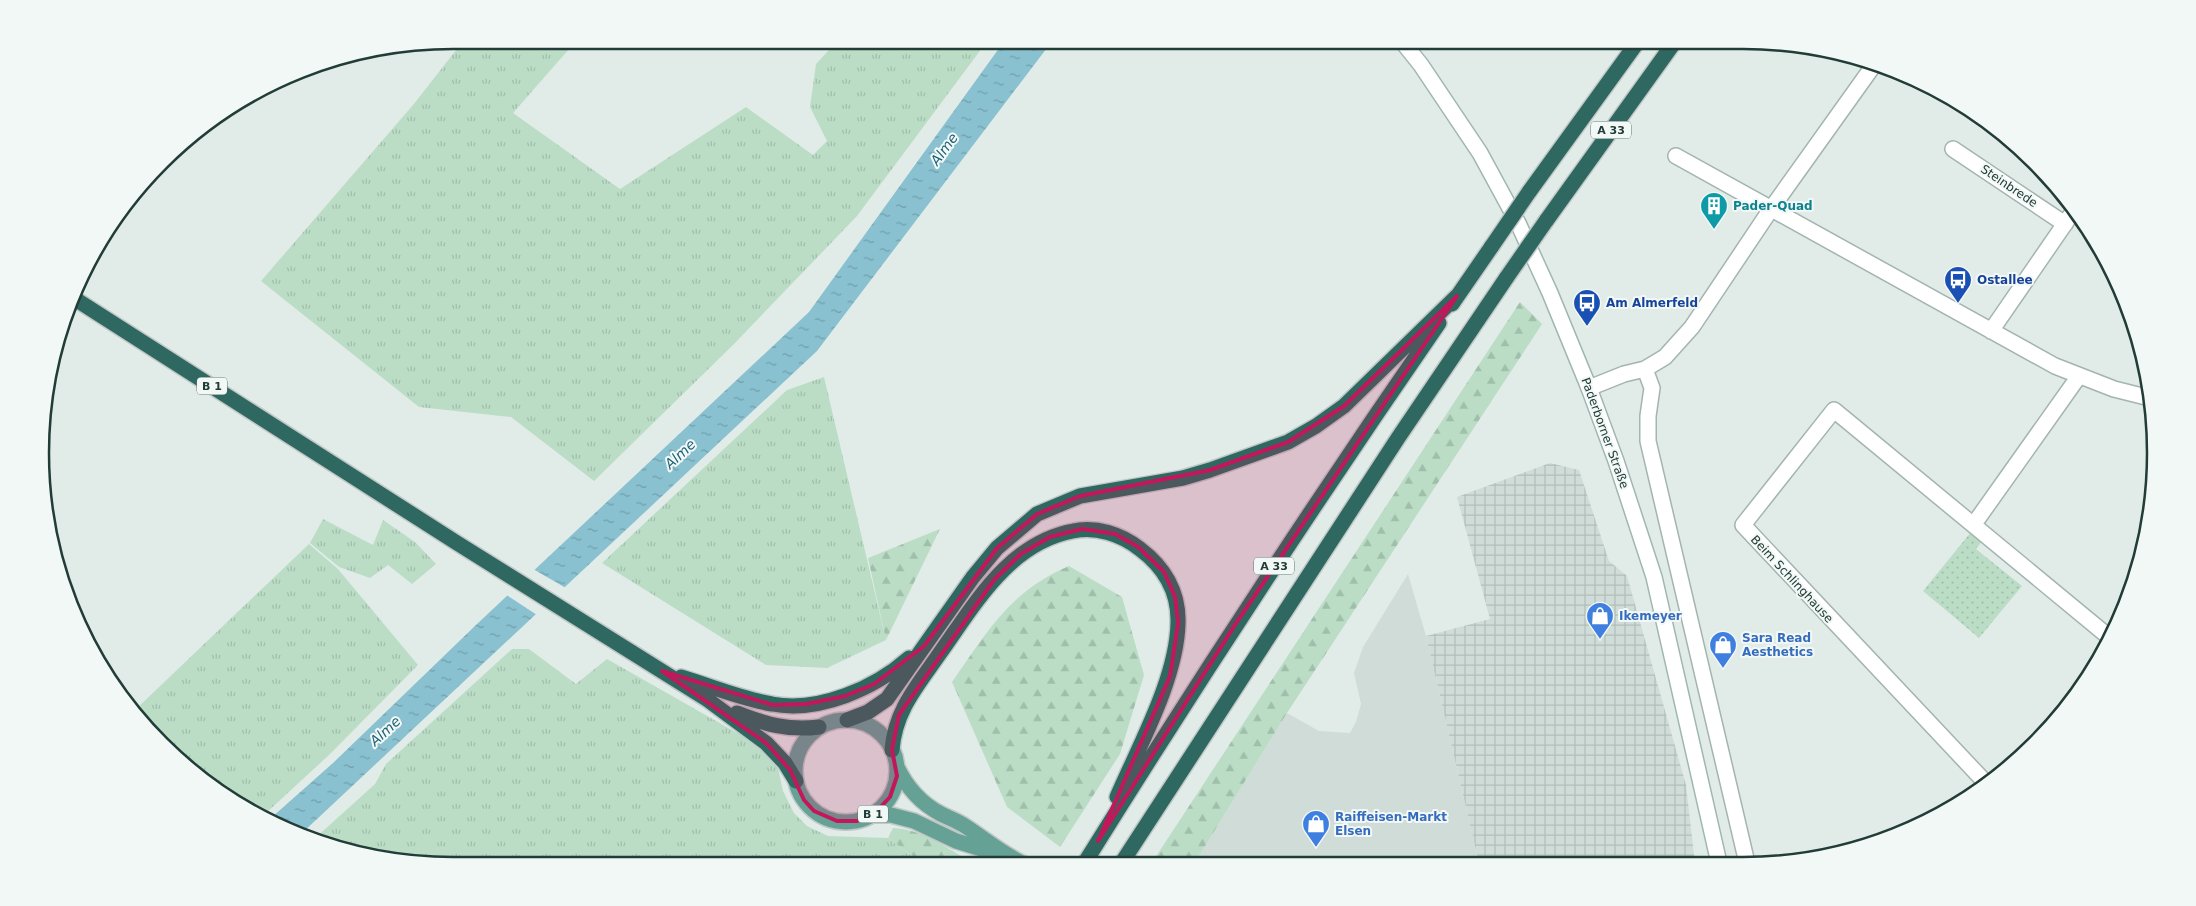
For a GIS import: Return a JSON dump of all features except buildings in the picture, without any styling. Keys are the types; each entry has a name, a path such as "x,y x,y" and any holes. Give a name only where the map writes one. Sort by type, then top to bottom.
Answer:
{"highway":[{"name":"A 33","path":"1088,857 1235,625 1345,460 1529,192 1632,49"},
{"name":"A 33","path":"1126,857 1334,535 1507,277 1670,49"},
{"path":"847,720 868,712 886,699 972,577 1016,529 1037,514 1080,496 1174,479 1210,470 1288,442 1316,426 1344,406 1457,296"},
{"name":"B 1","path":"79,301 457,543 708,700 766,743 785,763 796,781"},
{"path":"892,750 897,721 911,694 984,593 1011,563 1031,547 1059,534 1082,529 1114,534 1138,547 1152,558 1164,572 1175,597 1178,623 1170,676 1098,841"},
{"path":"662,671 773,705 806,704 845,696 874,684 894,671 924,646"},
{"name":"B 1","path":"708,700 776,727 819,728"}],"main road":[{"name":"B 1","path":"897,767 892,793 882,807 872,815 857,821 847,822 823,816 804,800 796,781 795,764 800,749 809,735 819,728 833,722 847,720 864,723 876,729 885,738 892,750 897,767 905,783 919,800 963,825 1011,857"},
{"name":"B 1","path":"872,815 891,815 914,821 956,841 1005,857"}],"street":[{"name":"Paderborner Straße","path":"1409,49 1480,153 1518,223 1589,388 1616,461 1654,577 1718,857"},
{"path":"1589,388 1624,374 1645,369 1665,356 1692,327 1771,209 1871,69"},
{"name":"Steinbrede","path":"1953,149 2065,224"},
{"path":"1676,156 1991,331 2079,376 2114,390 2143,397"},
{"path":"1991,331 2070,216"},
{"path":"1645,369 1652,388 1648,416 1648,441 1746,857"},
{"path":"1974,524 2079,376"},
{"name":"Beim Schlinghause","path":"1982,779 1742,524 1834,410 2105,634"}],"highlighted area":[{"path":"1457,296 1235,625 1098,841 1170,676 1178,623 1175,597 1164,572 1138,547 1115,534 1082,529 1050,537 1021,554 994,580 899,715 892,750 897,776 890,797 875,813 857,821 837,821 814,811 804,800 790,770 766,743 662,671 773,705 806,704 845,696 874,684 924,646 997,548 1037,514 1080,496 1210,470 1288,442 1344,406"}],"shaded area":[{"path":"1550,463 1579,470 1609,561 1627,576 1686,785 1694,857 1478,857 1426,636 1490,619 1457,497"},
{"path":"1408,574 1426,636 1478,857 1198,857 1287,713 1319,731 1350,733 1356,722 1361,704 1354,673 1363,647"}],"green space":[{"path":"457,49 569,49 513,113 620,189 746,107 813,155 827,141 810,107 816,64 830,49 981,49 857,216 734,344 594,481 511,417 419,407 261,281 413,105"},
{"path":"1520,302 1542,324 1287,713 1198,857 1156,857"},
{"path":"824,377 886,640 827,668 766,665 602,563 787,390"},
{"path":"323,519 373,545 383,520 415,542 436,564 412,584 388,565 370,578 339,567 310,543"},
{"path":"940,529 886,640 868,558"},
{"path":"1971,532 1982,541 1976,549 2022,586 1979,638 1923,591"},
{"path":"309,544 338,569 418,665 329,755 267,812 228,789 186,757 138,707"},
{"path":"1069,566 1122,597 1144,675 1120,754 1060,847 1007,807 952,682 989,630 1015,601 1048,576"},
{"path":"512,649 529,649 576,684 607,659 739,734 763,752 778,768 783,791 794,813 807,826 828,836 888,838 914,857 453,857 400,854 348,843 319,834 375,784 386,764"},
{"path":"893,828 904,829 926,836 963,857 914,857 888,838"}],"water":[{"name":"Alme","path":"999,49 1046,49 817,351 306,829 274,816 333,763 477,624 809,312"}],"pier":[{"path":"533,569 566,588 537,615 505,594"}],"place":[{"name":"Pader-Quad","path":"1714,230"},
{"name":"Ostallee","path":"1958,304"},
{"name":"Am Almerfeld","path":"1587,327"},
{"name":"Ikemeyer","path":"1600,640"},
{"name":"Sara Read Aesthetics","path":"1723,669"},
{"name":"Raiffeisen-Markt Elsen","path":"1316,848"}]}
